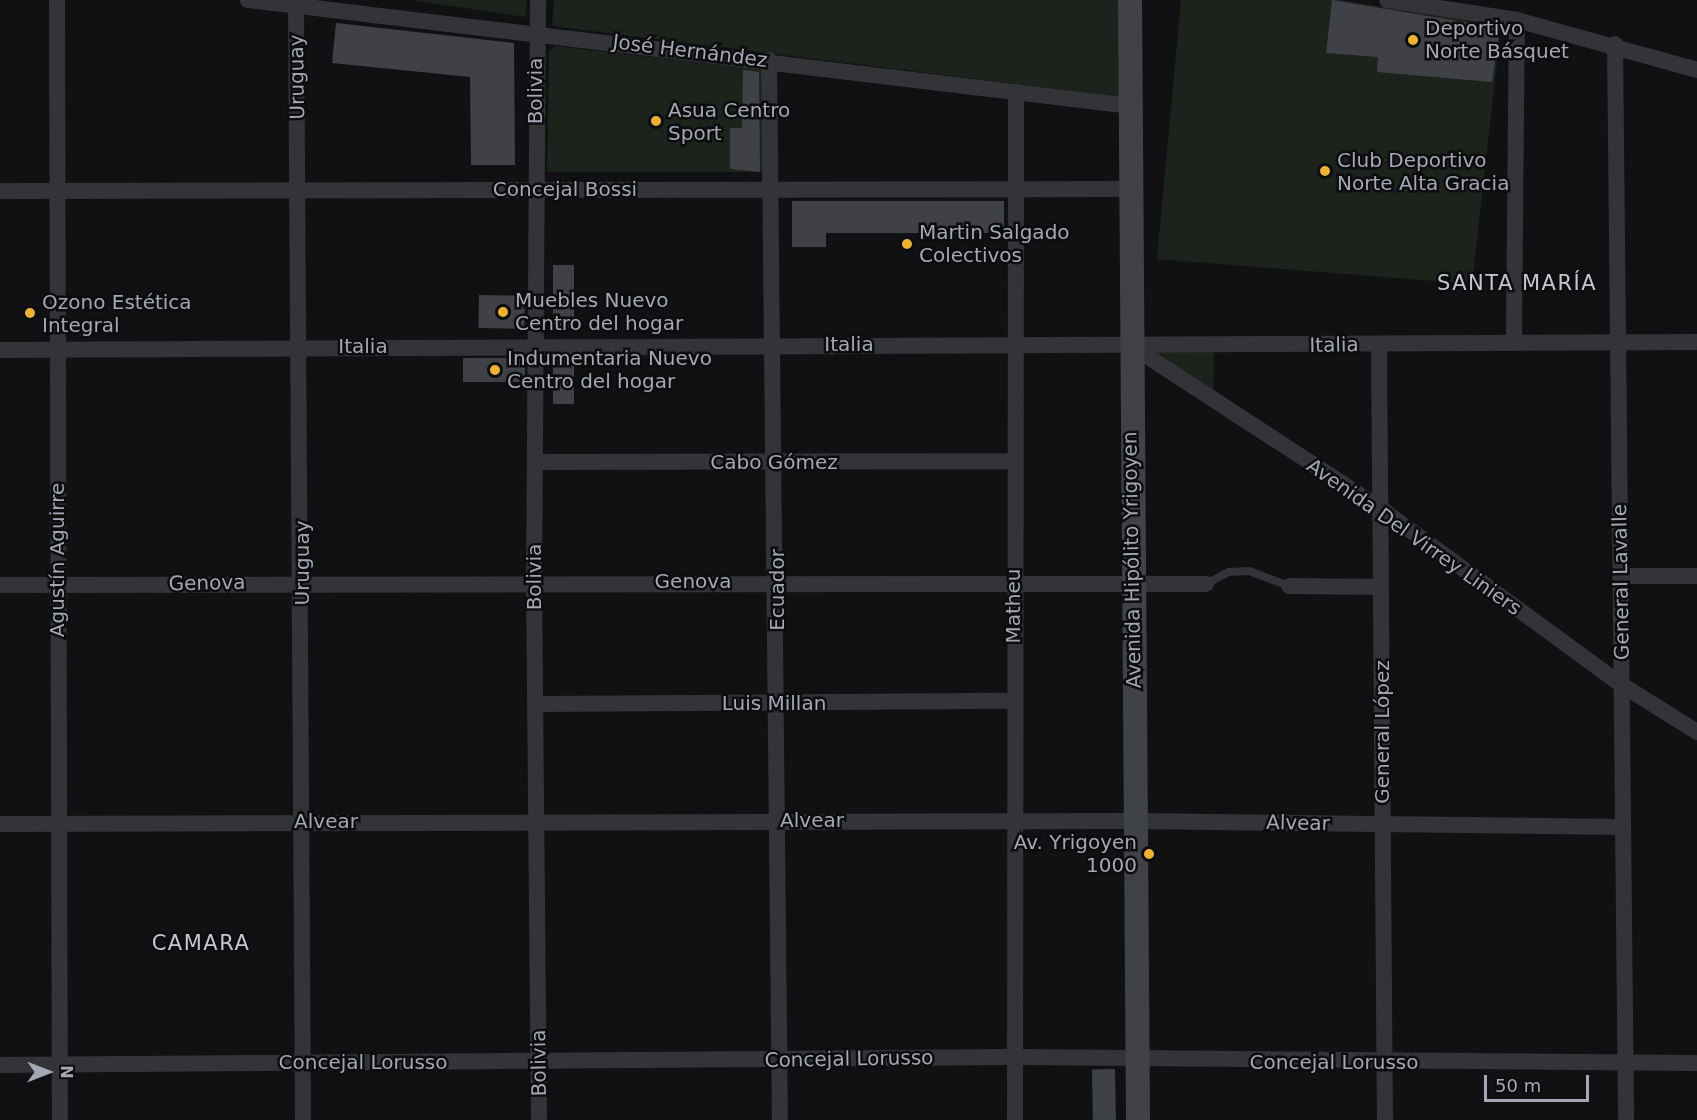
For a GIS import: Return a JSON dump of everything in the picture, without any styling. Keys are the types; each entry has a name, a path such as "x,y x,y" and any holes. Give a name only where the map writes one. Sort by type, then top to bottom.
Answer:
{"main road":[{"name":"Avenida Hipólito Yrigoyen","path":"1130,0 1130,344 1138,1120"}],"street":[{"name":"Agustín Aguirre","path":"57,0 54,191 60,1120"},
{"name":"José Hernández","path":"248,0 769,60 1131,106"},
{"name":"Bolivia","path":"538,0 535,34 534,581 539,1120"},
{"path":"1387,0 1517,20 1615,44 1697,70"},
{"name":"Uruguay","path":"296,5 300,190 303,1120"},
{"path":"1514,342 1517,20"},
{"name":"General Lavalle","path":"1615,44 1626,1120"},
{"name":"Ecuador","path":"769,60 775,344 780,1120"},
{"name":"Matheu","path":"1015,1120 1012,345 1016,92"},
{"name":"Concejal Bossi","path":"0,191 1130,189"},
{"name":"Italia","path":"0,350 535,344 1012,345 1697,342"},
{"name":"Avenida Del Virrey Liniers","path":"1130,344 1380,508 1622,685 1693,726"},
{"name":"General López","path":"1379,344 1385,1120"},
{"name":"Cabo Gómez","path":"535,462 1013,461"},
{"path":"1621,576 1697,576"},
{"name":"Genova","path":"0,585 777,580 1206,584"},
{"name":"Genova","path":"1289,586 1380,587"},
{"name":"Luis Millan","path":"535,704 1013,701"},
{"name":"Alvear","path":"0,824 301,821 1014,822 1134,820 1623,827"},
{"name":"Concejal Lorusso","path":"0,1065 780,1061 1014,1057 1138,1062 1697,1064"}],"lane":[{"name":"Genova","path":"1206,584 1229,572 1249,572 1289,586"}],"shaded area":[{"path":"412,0 527,0 525,17"},
{"path":"554,0 1118,0 1121,97 552,26"},
{"name":"Club Deportivo Norte Alta Gracia","path":"1181,0 1340,0 1501,26 1472,284 1157,259"},
{"name":"Asua Centro Sport","path":"554,46 765,70 765,172 547,172 549,52"},
{"path":"1142,346 1214,347 1213,399"}],"building":[{"name":"Deportivo Norte Básquet","path":"1332,0 1500,28 1492,82 1377,72 1378,57 1326,53"},
{"path":"336,23 514,43 515,165 471,165 470,77 332,63"},
{"path":"743,70 759,72 760,172 730,169 730,128 742,128"},
{"path":"792,201 1004,201 1004,233 826,233 826,247 792,247"},
{"path":"553,265 574,265 574,328 553,328"},
{"name":"Muebles Nuevo Centro del hogar","path":"479,295 525,296 524,329 478,328"},
{"name":"Indumentaria Nuevo Centro del hogar","path":"463,358 525,358 525,382 463,382"},
{"path":"553,358 574,358 574,404 553,404"},
{"path":"1092,1069 1115,1069 1116,1120 1093,1120"}],"place":[{"name":"Deportivo Norte Básquet","path":"1413,40"},
{"name":"Asua Centro Sport","path":"656,121"},
{"name":"Club Deportivo Norte Alta Gracia","path":"1325,171"},
{"name":"Martin Salgado Colectivos","path":"907,244"},
{"name":"Muebles Nuevo Centro del hogar","path":"503,312"},
{"name":"Ozono Estética Integral","path":"30,313"},
{"name":"Indumentaria Nuevo Centro del hogar","path":"495,370"},
{"name":"Av. Yrigoyen 1000","path":"1149,854"}],"district":[{"name":"SANTA MARÍA","path":"1517,283"},
{"name":"CAMARA","path":"201,943"}]}
